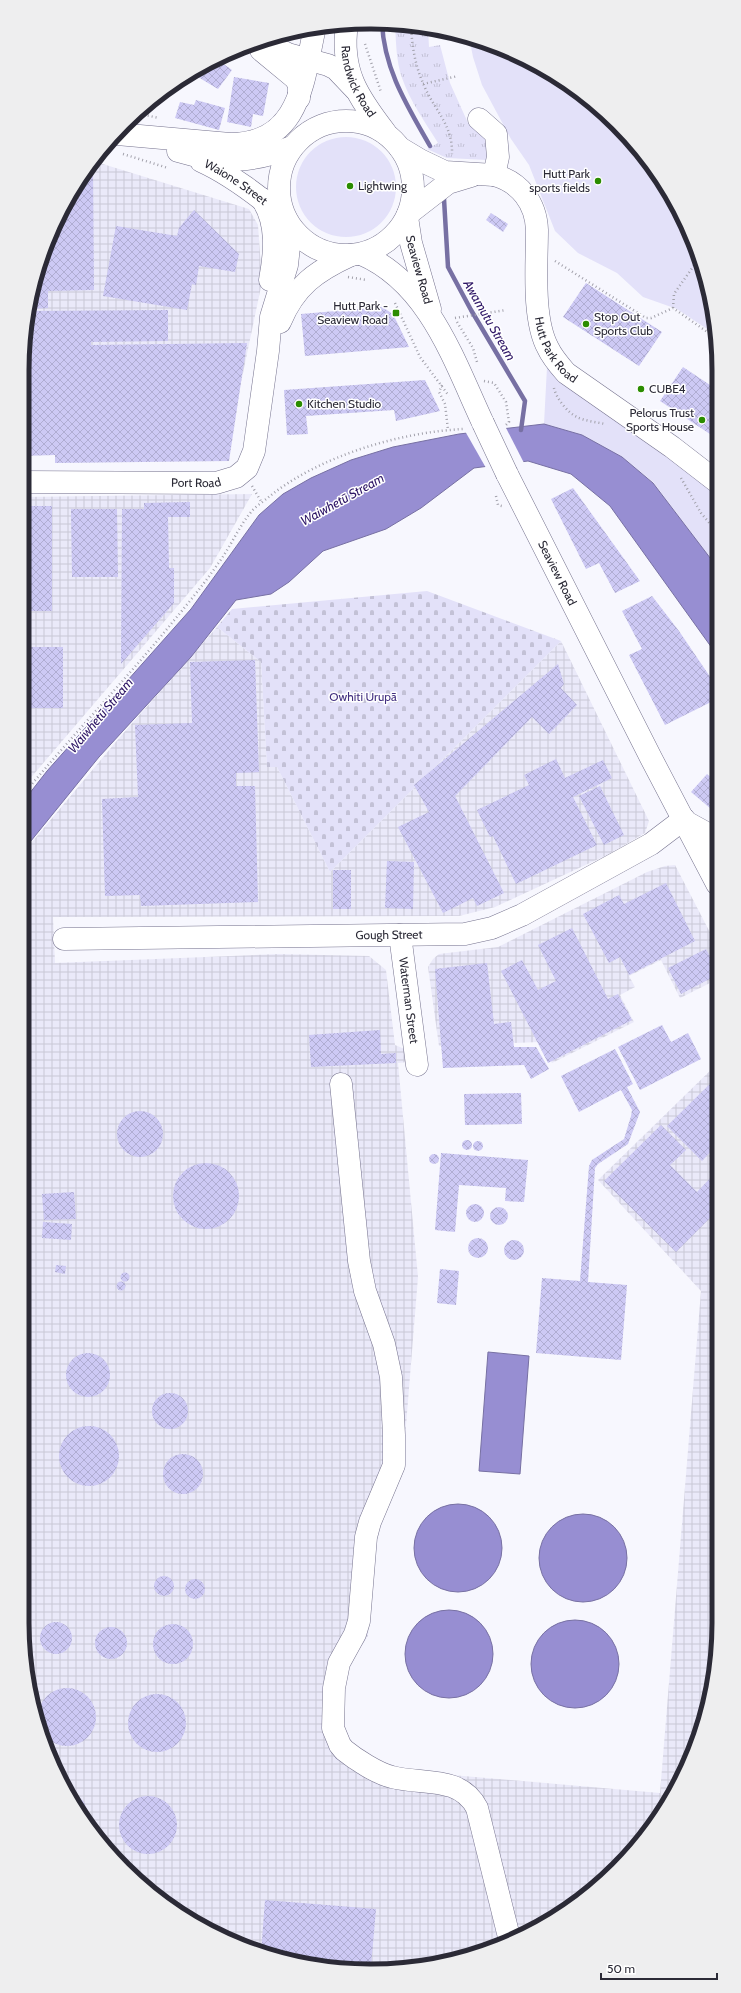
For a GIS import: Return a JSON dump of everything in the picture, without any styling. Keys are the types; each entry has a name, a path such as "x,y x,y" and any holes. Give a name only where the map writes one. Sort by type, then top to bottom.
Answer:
{"street":[{"name":"Randwick Road","path":"347,30 347,62 355,89 367,109 393,141"},
{"path":"119,140 230,144 246,143 262,139 281,127 292,113 314,60 322,33"},
{"path":"296,143 316,127 335,121 345,120 366,124 393,141 410,167 412,177 413,198 408,215 402,226 388,241 356,255 328,253 307,244 288,223 281,208 278,185 282,165 296,143 309,115 316,86 314,60 315,34"},
{"path":"269,45 288,54 314,60 336,69 355,89"},
{"path":"259,48 296,79 299,86 299,98"},
{"path":"408,215 448,183 465,177 489,174 498,157 496,134 479,119"},
{"name":"Waione Street","path":"118,140 176,160 211,166 262,199 288,223"},
{"name":"Hutt Park Road","path":"393,141 420,160 445,172 489,174 514,185 526,195 537,224 539,320 545,342 554,359 566,373 672,447 712,478"},
{"name":"Waione Street","path":"176,160 247,160 273,155 296,143"},
{"name":"Port Road","path":"262,199 270,214 275,249 266,314 268,351"},
{"name":"Seaview Road","path":"408,215 411,243 445,320 473,426 507,474 653,762 712,874"},
{"name":"Port Road","path":"29,482 216,483 236,477 247,468 254,451 268,351 271,317 289,258 288,223"},
{"name":"Seaview Road","path":"356,255 379,262 394,273 418,299 445,320"},
{"name":"Port Road","path":"268,351 287,307 303,285 324,269 356,255"},
{"path":"685,821 712,836"},
{"name":"Gough Street","path":"64,939 464,934 492,928 522,915 651,844 685,821"},
{"name":"Waterman Street","path":"400,935 417,1065"},
{"path":"342,1084 359,1261 365,1291 384,1344 391,1377 394,1417 394,1465 370,1522 366,1537 359,1621 355,1634 339,1663 334,1688 333,1728 340,1745 344,1750 390,1777 440,1783 466,1792 472,1798 477,1808 508,1935"}],"path":[{"path":"411,32 412,50 423,84 445,122 452,141 452,158"},
{"path":"365,41 383,96"},
{"path":"423,84 458,76"},
{"path":"118,140 176,160"},
{"path":"537,250 646,318 651,318 673,308"},
{"path":"673,308 674,294 695,264"},
{"path":"344,278 359,278 373,282"},
{"path":"392,299 420,357 442,384 453,402"},
{"path":"673,308 710,334"},
{"path":"445,320 464,316 483,315 506,310"},
{"path":"482,381 494,383 506,402 509,422 505,426"},
{"path":"442,384 439,392 444,404 448,430"},
{"path":"554,387 555,393 562,403 577,417 608,425"},
{"path":"29,787 65,743 123,681 170,625 218,565 252,511 278,490 311,469 344,455 415,434 473,426"},
{"path":"679,474 701,513 712,526"}],"shaded area":[{"path":"100,163 249,209 258,225 262,282 228,445 29,373 32,326 47,261 64,219"},
{"path":"252,494 210,568 29,780 29,497"},
{"path":"217,627 261,662 267,767 277,767 330,872 561,641 649,821 645,833 607,855 495,907 459,916 53,917 55,963 278,954 369,956 386,970 395,1045 407,1050 408,1062 398,1063 418,1277 402,1475 375,1533 368,1636 346,1669 342,1722 353,1746 394,1770 660,1793 701,1291 598,1180 712,1069 712,1622 709,1667 700,1711 694,1732 677,1774 654,1812 627,1848 596,1879 560,1906 522,1929 480,1946 415,1961 370,1964 348,1963 326,1961 282,1952 261,1946 219,1929 181,1906 163,1893 145,1879 114,1848 87,1812 64,1774 47,1732 32,1667 29,1622 29,846 120,737"},
{"path":"675,865 712,936 712,982 680,998 661,960 629,976 635,987 620,995 634,1022 552,1063 539,1042 439,1046 428,967 433,959 439,954 498,947 647,872 665,866"}],"green space":[{"path":"395,30 428,34 429,47 440,45 450,83 468,123 489,139 487,160 447,158 427,149 438,143 413,103 405,87 397,58"},
{"name":"Hutt Park sports fields","path":"470,44 522,64 560,87 578,100 596,114 627,145 654,181 677,219 694,261 705,304 709,331 677,309 643,297 617,273 578,253 555,231 529,165 511,139 482,85"},
{"path":"336,137 356,137 365,140 382,151 393,168 396,177 396,197 393,206 382,223 365,234 356,237 336,237 318,229 310,223 304,215 296,197 296,177 304,159 310,151 318,145"},
{"path":"547,367 580,396 712,487 712,560 653,482 622,457 582,435 544,424"},
{"name":"Owhiti Urupā","path":"427,591 561,641 330,872 277,767 267,767 261,662 217,627 232,609"}],"water":[{"name":"Waiwhetū Stream","path":"544,424 582,435 622,457 653,483 712,560 712,648 610,506 571,474 528,461 474,468 421,508 386,529 323,551 289,582 271,594 236,600 191,657 99,757 29,843 29,794 47,771 191,609 259,515 283,494 311,478 351,460 393,447 459,434"},
{"path":"488,1352 529,1356 520,1474 479,1471"},
{"path":"458,1504 475,1507 489,1517 499,1531 502,1548 499,1565 489,1579 475,1589 458,1592 441,1589 427,1579 417,1565 414,1548 417,1531 427,1517 441,1507"},
{"path":"583,1514 600,1517 614,1527 624,1541 627,1558 624,1575 614,1589 600,1599 583,1602 566,1599 552,1589 542,1575 539,1558 542,1541 552,1527 566,1517"},
{"path":"449,1610 466,1613 480,1623 490,1637 493,1654 490,1671 480,1685 466,1695 449,1698 432,1695 418,1685 408,1671 405,1654 408,1637 418,1623 432,1613"},
{"path":"575,1620 592,1623 606,1633 616,1647 619,1664 616,1681 606,1695 592,1705 575,1708 558,1705 544,1695 534,1681 531,1664 534,1647 544,1633 558,1623"}],"pier":[{"path":"505,426 524,463 486,468 465,431"}],"building":[{"path":"222,63 232,70 218,89 198,77"},
{"path":"234,77 269,83 263,116 253,114 251,127 227,122"},
{"path":"196,100 225,108 219,130 175,118 180,102 194,105"},
{"path":"93,173 94,290 48,291 48,308 35,309 47,261 64,219"},
{"path":"194,210 239,254 235,272 199,266 196,285 192,284 187,310 103,296 116,226 177,236 179,228"},
{"path":"491,213 508,224 503,232 486,220"},
{"path":"586,283 662,332 639,366 563,317"},
{"path":"382,307 393,314 409,347 305,356 301,314"},
{"path":"168,310 168,341 91,342 91,345 247,343 229,461 55,463 55,455 29,456 29,370 32,326 35,311"},
{"name":"Pelorus Trust Sports House","path":"683,367 712,386 712,435 660,401"},
{"path":"425,380 440,411 396,421 394,410 306,416 308,434 287,435 284,390"},
{"path":"573,488 640,581 615,593 599,563 586,569 551,499"},
{"path":"190,502 190,517 168,517 169,568 174,568 174,603 121,664 122,509 144,509 144,503"},
{"path":"29,506 52,506 52,611 29,611"},
{"path":"71,509 117,509 118,577 72,577"},
{"path":"652,596 679,631 712,680 712,702 665,725 629,655 642,649 622,611"},
{"path":"29,647 63,647 63,708 29,708"},
{"path":"255,660 259,772 236,773 236,786 255,786 258,902 141,906 140,895 105,896 102,799 138,797 135,725 192,723 190,662"},
{"path":"558,664 564,684 561,688 577,705 549,734 532,717 455,796 504,893 477,906 473,898 443,913 398,827 429,812 414,785"},
{"path":"556,759 565,778 603,760 612,778 573,797 597,845 516,884 493,836 490,837 477,810 529,785 524,775"},
{"path":"707,774 712,778 712,810 691,792"},
{"path":"600,786 624,835 604,845 579,796"},
{"path":"387,861 414,862 413,909 385,908"},
{"path":"333,870 351,870 351,909 333,909"},
{"path":"666,883 695,941 629,975 620,957 609,963 583,914 619,895 624,904"},
{"path":"572,928 608,999 618,994 632,1020 548,1063 501,971 522,960 538,990 556,981 538,945"},
{"path":"706,949 712,961 712,978 681,994 668,968"},
{"path":"487,963 494,1024 511,1022 514,1047 536,1047 549,1069 531,1079 524,1065 443,1068 435,969"},
{"path":"662,1025 671,1042 688,1033 701,1059 640,1090 618,1047"},
{"path":"380,1030 381,1054 396,1053 396,1063 311,1067 309,1035"},
{"path":"615,1049 633,1084 627,1087 640,1112 628,1144 598,1164 595,1168 588,1282 627,1285 621,1360 536,1353 542,1278 580,1281 589,1166 592,1160 624,1139 632,1110 621,1090 579,1112 561,1076"},
{"path":"712,1082 712,1150 702,1161 667,1126"},
{"path":"521,1093 522,1124 465,1125 464,1094"},
{"path":"135,1111 145,1111 153,1115 159,1121 163,1129 163,1139 159,1147 153,1153 145,1157 135,1157 127,1153 121,1147 117,1139 117,1129 121,1121 127,1115"},
{"path":"661,1125 686,1150 670,1165 697,1192 712,1176 712,1216 676,1252 604,1181"},
{"path":"465,1140 469,1140 471,1141 471,1149 465,1150 462,1147 462,1143"},
{"path":"476,1141 480,1141 482,1142 482,1150 476,1151 473,1148 473,1144"},
{"path":"441,1153 528,1160 524,1202 505,1201 506,1188 459,1185 455,1232 435,1230"},
{"path":"432,1154 436,1154 438,1155 438,1163 432,1164 429,1161 429,1157"},
{"path":"200,1163 212,1163 219,1165 230,1172 237,1183 239,1196 237,1209 230,1220 219,1227 212,1229 200,1229 193,1227 182,1220 175,1209 173,1202 173,1190 175,1183 182,1172 193,1165"},
{"path":"74,1192 76,1219 44,1220 42,1194"},
{"path":"471,1204 479,1204 484,1209 482,1220 479,1222 471,1222 466,1217 466,1209"},
{"path":"499,1207 503,1208 507,1212 507,1220 503,1224 499,1225 495,1224 491,1220 490,1216 491,1212 495,1208"},
{"path":"43,1222 72,1224 71,1240 42,1238"},
{"path":"478,1238 485,1241 488,1248 485,1255 478,1258 471,1255 468,1248 471,1241"},
{"path":"514,1240 521,1243 524,1250 521,1257 514,1260 507,1257 504,1250 507,1243"},
{"path":"56,1265 66,1266 65,1274 55,1272"},
{"path":"440,1269 459,1271 456,1305 437,1303"},
{"path":"125,1272 130,1277 125,1282 120,1277"},
{"path":"121,1281 126,1286 121,1291 116,1286"},
{"path":"88,1353 100,1357 106,1363 110,1375 106,1387 100,1393 88,1397 76,1393 70,1387 66,1375 70,1363 76,1357"},
{"path":"174,1393 183,1398 187,1404 187,1418 183,1424 174,1429 166,1429 157,1424 153,1418 152,1407 157,1398 163,1394"},
{"path":"89,1426 105,1431 110,1435 114,1440 119,1456 114,1472 110,1477 105,1481 89,1486 73,1481 68,1477 64,1472 59,1456 64,1440 68,1435 73,1431"},
{"path":"183,1454 191,1456 197,1460 201,1466 203,1474 201,1482 197,1488 191,1492 183,1494 175,1492 169,1488 165,1482 163,1474 165,1466 169,1460 175,1456"},
{"path":"164,1576 171,1579 174,1586 171,1593 164,1596 157,1593 154,1586 157,1579"},
{"path":"195,1579 202,1582 205,1589 202,1596 195,1599 188,1596 185,1589 188,1582"},
{"path":"53,1622 59,1622 69,1629 72,1638 71,1644 65,1651 59,1654 53,1654 43,1647 40,1641 40,1635 47,1625"},
{"path":"177,1624 184,1627 190,1633 193,1644 192,1652 184,1661 177,1664 169,1664 162,1661 154,1652 153,1640 156,1633 165,1625"},
{"path":"108,1627 114,1627 124,1634 127,1643 126,1649 120,1656 114,1659 108,1659 98,1652 95,1646 95,1640 102,1630"},
{"path":"61,1688 73,1688 88,1696 96,1711 96,1723 88,1738 73,1746 61,1746 50,1741 40,1706 46,1696 56,1690"},
{"path":"151,1694 163,1694 178,1702 186,1717 186,1729 178,1744 163,1752 151,1752 136,1744 128,1729 128,1717 136,1702"},
{"path":"75,1793 84,1802 88,1813"},
{"path":"142,1796 154,1796 169,1804 177,1819 177,1831 169,1846 154,1854 142,1854 127,1846 119,1831 119,1819 127,1804"},
{"path":"265,1900 376,1909 371,1964 326,1961 262,1946"}],"waterway":[{"name":"Awamutu Stream","path":"383,30 387,57 398,88 430,146"},
{"name":"Awamutu Stream","path":"444,199 448,267 471,310 525,401 521,430"}],"place":[{"name":"Hutt Park sports fields","path":"598,181"},
{"name":"Lightwing","path":"350,186"},
{"name":"Hutt Park - Seaview Road","path":"396,313"},
{"name":"Stop Out Sports Club","path":"586,324"},
{"name":"CUBE4","path":"641,389"},
{"name":"Kitchen Studio","path":"299,404"},
{"name":"Pelorus Trust Sports House","path":"702,420"}]}
